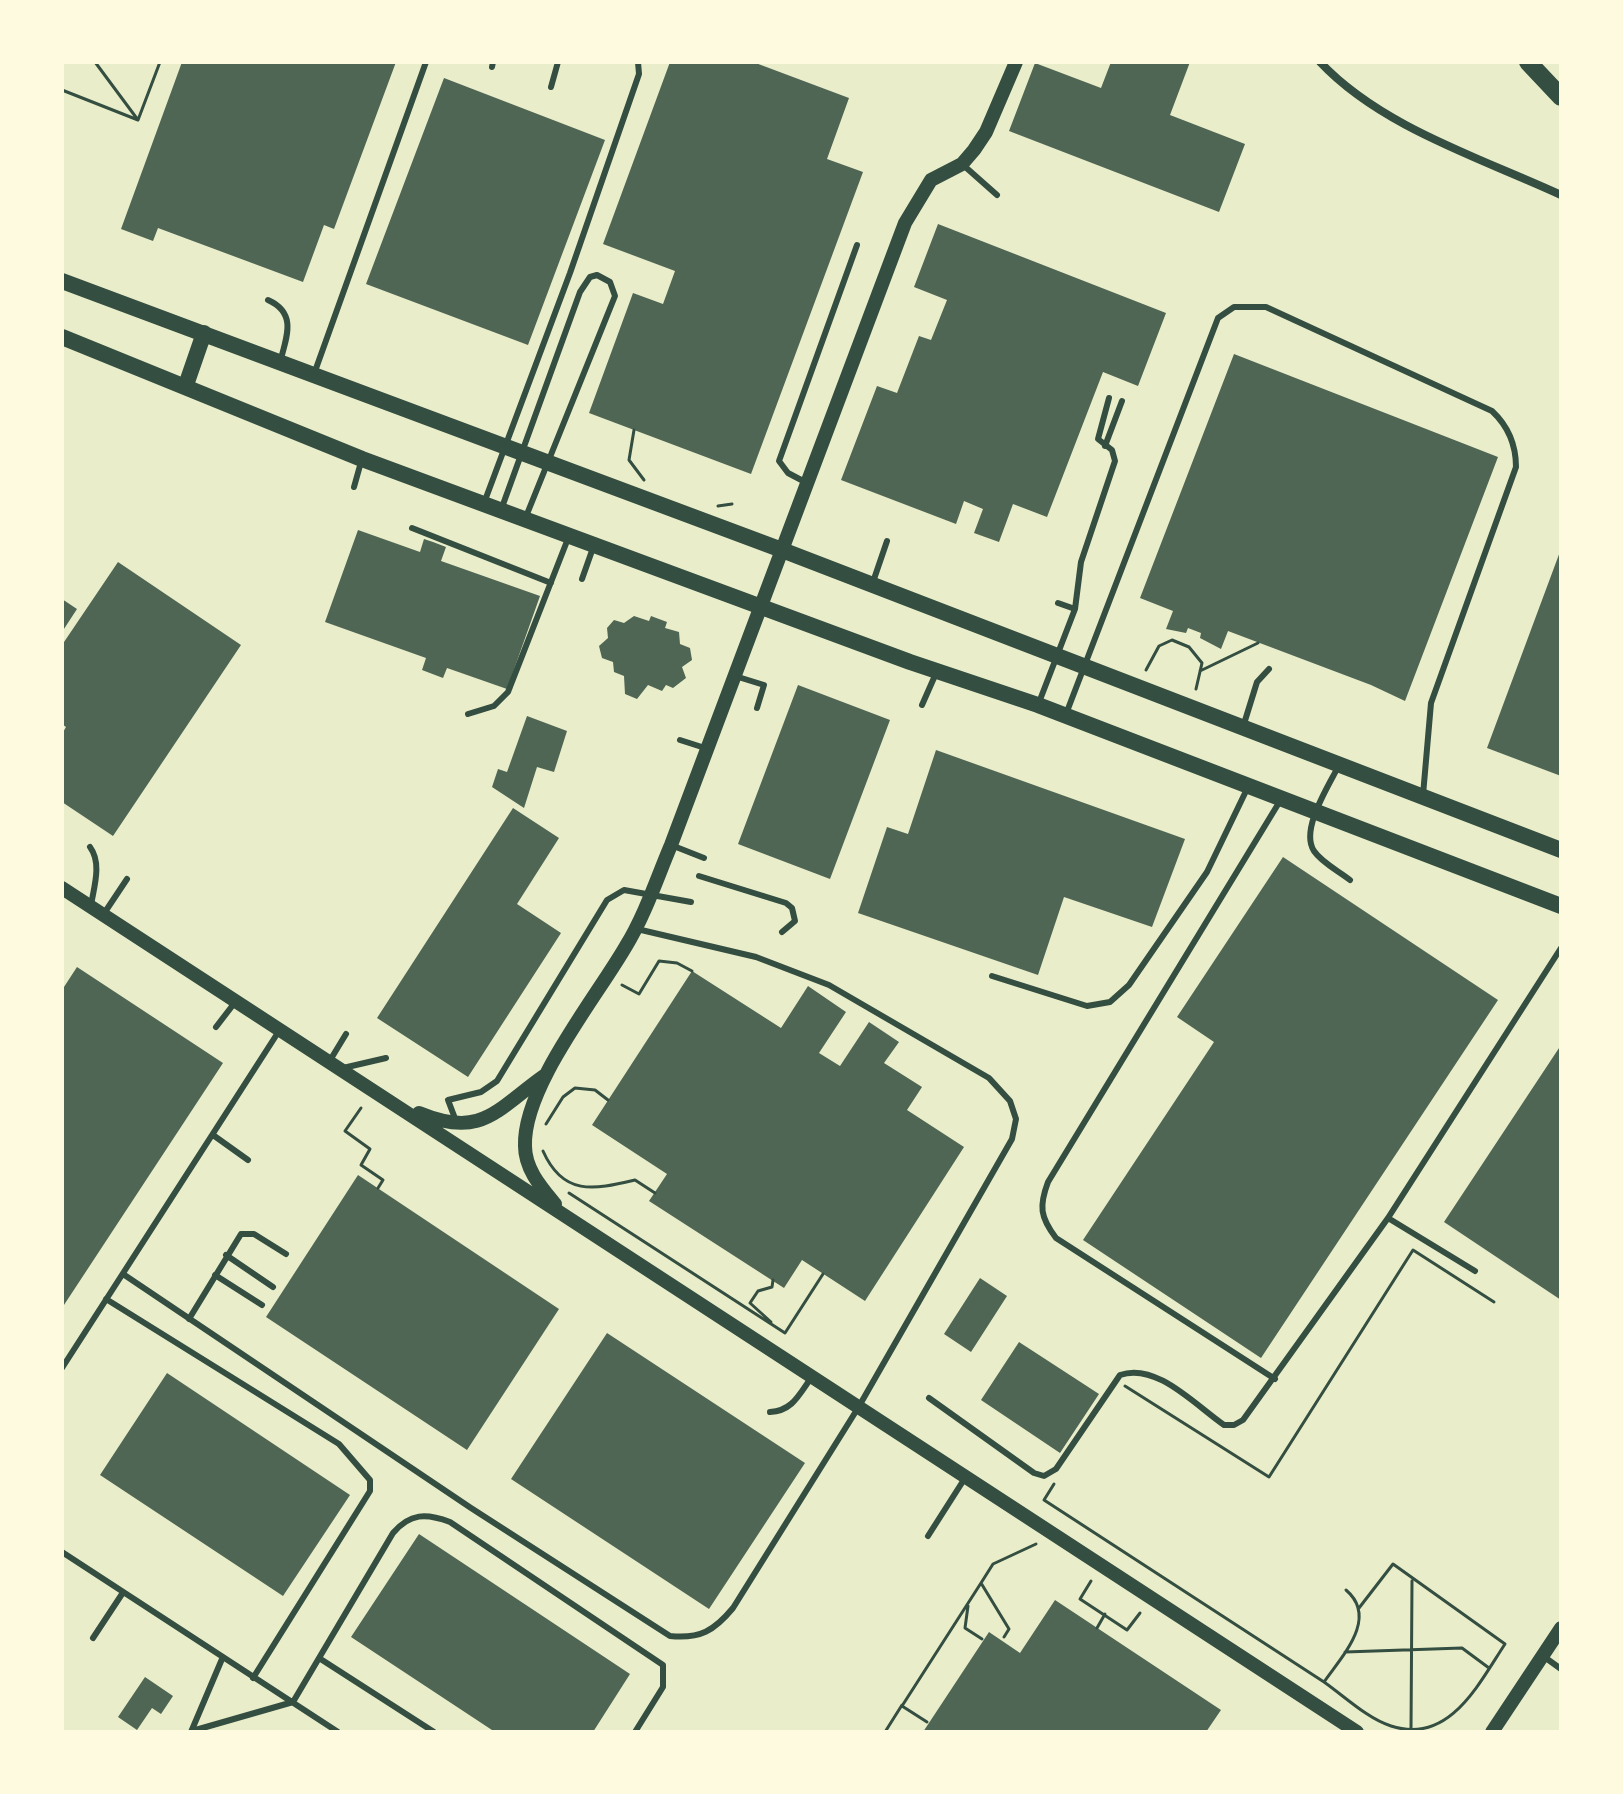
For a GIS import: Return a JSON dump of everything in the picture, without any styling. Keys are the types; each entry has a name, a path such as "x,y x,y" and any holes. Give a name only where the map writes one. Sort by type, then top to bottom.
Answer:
{"main road":[{"path":"1528,62 1561,97"},
{"path":"62,281 782,550 1561,850"},
{"path":"186,385 204,333"},
{"path":"62,337 362,459 761,608 1038,705 1561,906"}],"street":[{"path":"563,1214 537,1182 524,1149 525,1129 544,1076 635,929 671,845 905,223 931,180 962,164 986,132 1016,62"},
{"path":"1320,62 1345,89 1382,113 1561,195"},
{"path":"62,888 1357,1732"},
{"path":"385,1098 456,1124 480,1122 496,1114 544,1076"},
{"path":"1492,1732 1561,1628"}],"lane":[{"path":"314,374 426,62"},
{"path":"551,87 558,62"},
{"path":"483,504 583,236 639,74 638,62"},
{"path":"962,164 997,195"},
{"path":"807,483 788,473 779,461 857,245"},
{"path":"501,510 580,292 590,277 597,275 610,282 615,296 525,519"},
{"path":"268,300 283,308 289,325 280,362"},
{"path":"1065,716 1218,318 1234,307 1266,307 1492,411 1505,423 1516,453 1516,467 1431,703 1423,795"},
{"path":"1038,705 1075,609 1081,562 1115,461 1115,454 1099,443 1098,432 1109,398"},
{"path":"1105,446 1122,401"},
{"path":"354,487 362,459"},
{"path":"412,528 551,583"},
{"path":"468,714 494,706 508,692 569,536"},
{"path":"871,585 887,541"},
{"path":"582,579 594,545"},
{"path":"1058,603 1075,609"},
{"path":"1243,727 1257,682 1269,669"},
{"path":"922,705 937,671"},
{"path":"735,676 764,685 757,708"},
{"path":"680,740 708,750"},
{"path":"1339,763 1317,811 1310,838 1313,850 1350,880"},
{"path":"992,976 1087,1006 1110,1002 1129,985 1207,872 1248,785"},
{"path":"1275,1379 1056,1238 1042,1220 1041,1202 1048,1182 1282,798"},
{"path":"671,845 704,858"},
{"path":"90,847 96,858 97,911"},
{"path":"699,876 786,903 792,908 795,921 782,932"},
{"path":"97,911 127,879"},
{"path":"456,1124 448,1100 481,1092 497,1081 607,900 624,890 651,892 691,902"},
{"path":"123,1274 670,1636 692,1638 706,1633 733,1608 858,1408 1012,1139 1016,1119 1010,1101 989,1078 829,985 756,957 635,929"},
{"path":"929,1398 1034,1473 1044,1476 1056,1469 1120,1375 1130,1371 1150,1373 1224,1425 1234,1425 1243,1420 1388,1218 1560,953"},
{"path":"216,1027 236,1001"},
{"path":"62,1368 280,1030"},
{"path":"346,1034 334,1065 386,1058"},
{"path":"213,1135 248,1160"},
{"path":"1388,1218 1475,1271"},
{"path":"189,1319 241,1234 248,1232 286,1254"},
{"path":"226,1255 273,1287"},
{"path":"215,1275 262,1305"},
{"path":"106,1299 339,1444 360,1464 370,1480 370,1491 253,1678"},
{"path":"770,1412 792,1405 811,1378"},
{"path":"928,1536 966,1477"},
{"path":"192,1731 293,1702 393,1533 411,1517 434,1516 450,1522 663,1665 663,1687 635,1732"},
{"path":"62,1552 122,1594 338,1732"},
{"path":"93,1638 122,1594"},
{"path":"1543,1656 1561,1669"},
{"path":"319,1658 434,1732"},
{"path":"192,1731 222,1659"}],"path":[{"path":"95,62 138,120"},
{"path":"138,120 160,62"},
{"path":"62,90 138,120"},
{"path":"634,430 629,460 644,480"},
{"path":"1146,671 1159,646 1172,640 1189,647 1202,663 1196,689"},
{"path":"1200,671 1258,643"},
{"path":"621,984 639,994 659,961 677,963 692,971"},
{"path":"543,1131 563,1097 575,1088 595,1090 608,1100"},
{"path":"361,1108 345,1131 370,1149 361,1165 383,1180 378,1188"},
{"path":"541,1147 557,1175 571,1183 586,1189 635,1180 655,1193"},
{"path":"557,1185 785,1333"},
{"path":"1120,1382 1269,1477 1413,1250 1494,1302"},
{"path":"785,1333 823,1274"},
{"path":"773,1280 772,1287 758,1291 750,1303 785,1333"},
{"path":"1061,1474 1044,1500 1389,1726 1411,1729 1438,1726 1467,1702 1505,1644 1412,1581 1393,1564 1359,1608"},
{"path":"885,1732 993,1564 1036,1544"},
{"path":"1091,1581 1080,1599 1127,1630 1140,1613"},
{"path":"1411,1729 1412,1581"},
{"path":"981,1583 1009,1629 1004,1637"},
{"path":"1324,1682 1345,1652 1362,1618 1356,1598 1346,1590"},
{"path":"969,1602 965,1628 982,1639"},
{"path":"1097,1628 1105,1614"},
{"path":"1345,1652 1462,1648 1489,1668"},
{"path":"904,1702 902,1706 927,1722"}],"building":[{"path":"182,62 396,62 334,229 324,225 303,282 158,228 153,241 121,229"},
{"path":"670,62 753,62 849,98 827,159 863,172 751,474 589,413 633,293 663,304 675,271 603,244"},
{"path":"1111,62 1190,62 1170,115 1245,144 1219,212 1009,131 1035,63 1101,88"},
{"path":"444,78 605,140 528,345 366,284"},
{"path":"938,224 1166,313 1138,386 1103,372 1047,517 1013,504 999,542 974,533 983,509 964,501 956,524 841,480 877,386 897,393 919,336 931,340 947,300 914,287"},
{"path":"1234,354 1498,457 1405,701 1228,631 1221,649 1200,638 1201,633 1188,628 1186,633 1166,629 1173,611 1140,598"},
{"path":"358,530 420,552 424,539 433,542 446,547 441,561 540,596 507,689 447,668 443,678 422,670 426,658 325,622"},
{"path":"1561,549 1561,776 1487,748"},
{"path":"118,562 241,645 113,836 62,802 62,734 66,727 62,724 62,645"},
{"path":"62,599 77,609 62,632"},
{"path":"634,616 649,621 651,616 667,622 665,628 679,632 680,644 690,648 692,660 682,667 686,678 673,688 666,685 662,691 648,685 637,699 625,694 624,676 614,672 613,662 602,658 599,646 608,638 607,628 614,620 624,623"},
{"path":"798,685 890,720 830,879 738,844"},
{"path":"527,716 567,731 554,772 537,767 524,808 492,787 498,769 507,772"},
{"path":"936,750 1185,839 1152,927 1064,897 1038,975 858,913 887,827 908,834"},
{"path":"513,808 559,838 517,904 561,933 468,1077 377,1018"},
{"path":"1283,857 1498,1000 1261,1358 1083,1240 1214,1042 1177,1017"},
{"path":"77,967 223,1063 62,1308 62,990"},
{"path":"692,971 781,1028 808,986 846,1012 819,1053 840,1066 869,1022 899,1042 884,1063 922,1087 907,1110 964,1147 865,1301 802,1260 784,1288 649,1201 667,1174 592,1125"},
{"path":"1561,1045 1561,1300 1444,1222"},
{"path":"358,1175 559,1309 467,1450 266,1317"},
{"path":"980,1278 1007,1296 971,1352 944,1334"},
{"path":"607,1333 805,1463 709,1609 511,1479"},
{"path":"1019,1342 1099,1394 1060,1453 981,1400"},
{"path":"167,1373 350,1495 283,1596 100,1475"},
{"path":"419,1534 630,1674 593,1732 495,1732 351,1637"},
{"path":"1055,1600 1221,1710 1206,1732 923,1732 989,1632 1020,1653"},
{"path":"145,1677 173,1696 161,1714 152,1708 137,1730 118,1717"}]}
